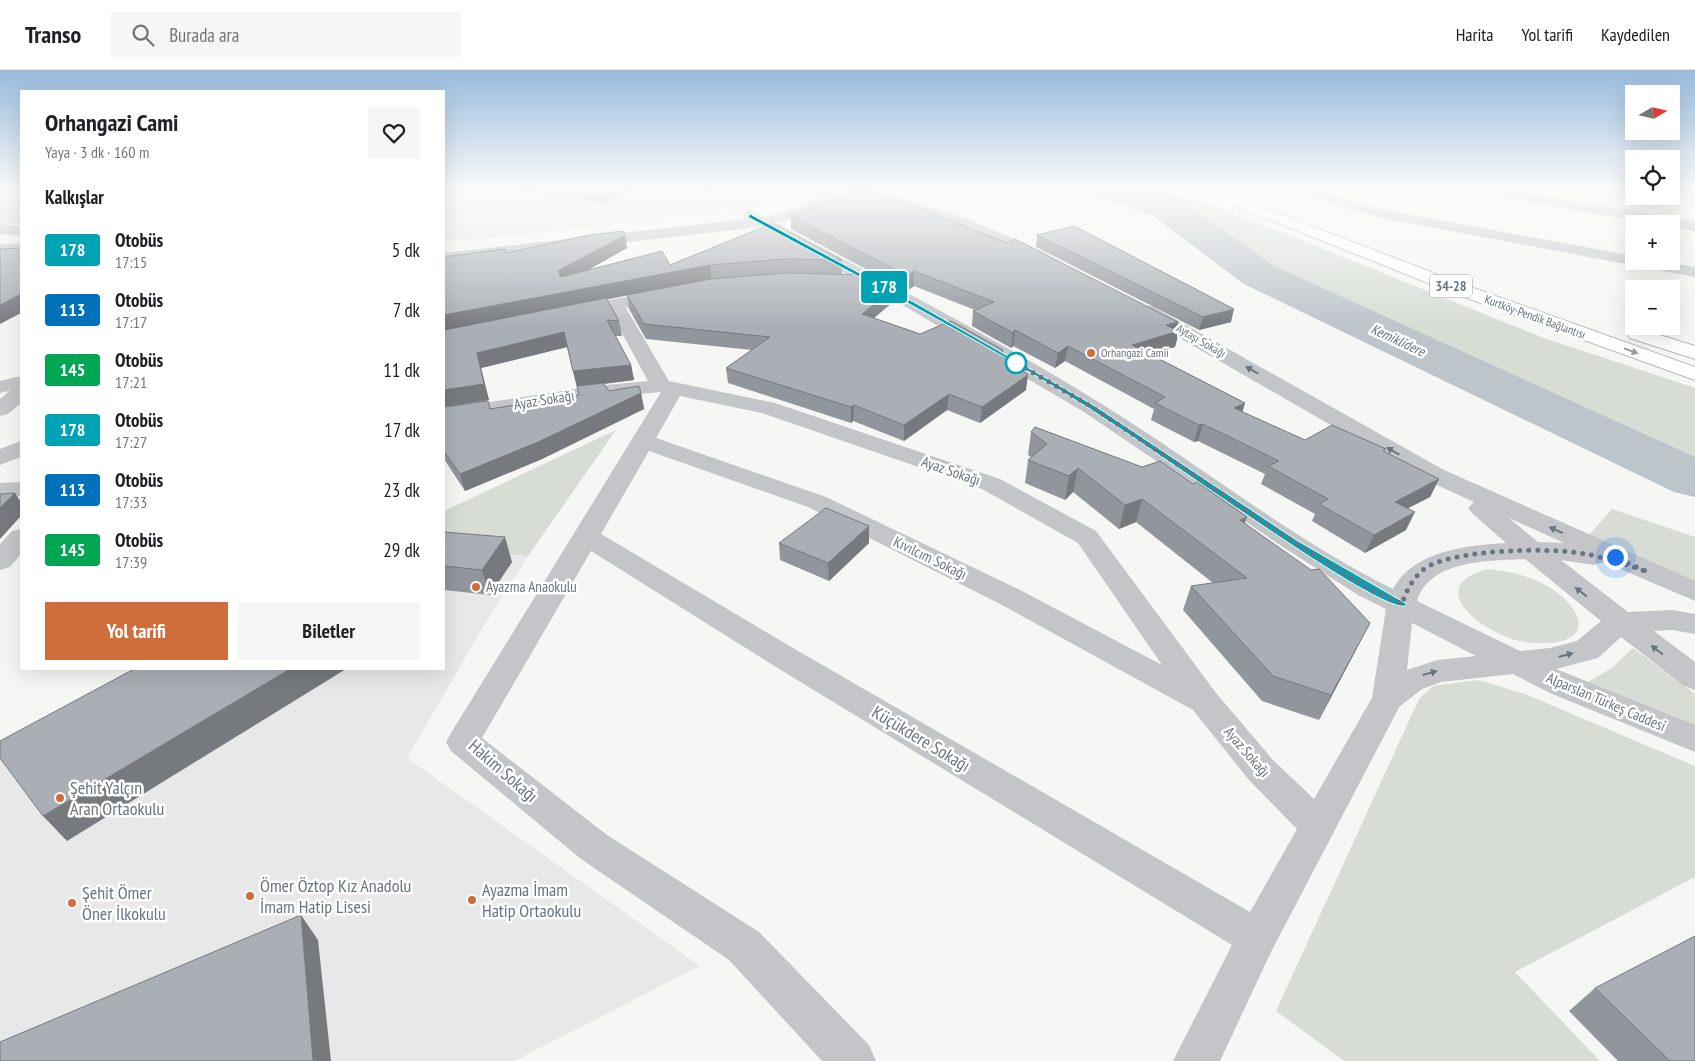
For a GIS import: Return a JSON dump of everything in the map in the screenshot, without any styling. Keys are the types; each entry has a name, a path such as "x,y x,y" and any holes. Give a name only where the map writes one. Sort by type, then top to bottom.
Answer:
{"highway":[{"path":"1299,235 1390,272 1607,343"},
{"name":"Kurtköy-Pendik Bağlantısı","path":"1321,235 1607,343 1695,374"},
{"name":"34-28","path":"1373,235 1441,264"},
{"path":"1620,328 1695,353"}],"street":[{"path":"445,250 592,235"},
{"path":"445,258 625,235"},
{"path":"786,235 874,282 1092,407 1295,543 1368,588 1402,604"},
{"path":"991,235 1059,267"},
{"path":"1496,235 1625,259"},
{"path":"0,250 20,248"},
{"path":"1680,269 1695,272"},
{"path":"836,281 874,282"},
{"path":"554,316 683,291"},
{"name":"Aytaşı Sokağı","path":"1126,301 1435,475"},
{"path":"615,304 668,387"},
{"path":"0,387 20,382"},
{"name":"Ayaz Sokağı","path":"445,416 596,392 668,387 767,408 991,484 1087,538 1205,702 1261,770 1317,825"},
{"name":"Hakim Sokağı","path":"668,387 643,441 463,742 594,847 744,946 853,1061"},
{"path":"0,409 20,394"},
{"name":"Kıvılcım Sokağı","path":"643,441 817,502 1012,598 1205,702"},
{"path":"0,450 20,446"},
{"path":"0,458 20,447"},
{"path":"1435,475 1475,503 1620,622 1695,678"},
{"path":"1435,475 1695,592"},
{"path":"0,490 20,489"},
{"name":"Küçükdere Sokağı","path":"586,536 791,661 1257,938"},
{"path":"0,561 20,538"},
{"path":"1196,1061 1257,938 1388,698 1402,604 1412,582 1425,569 1449,559 1481,554 1533,551 1584,553 1648,572"},
{"name":"Alparslan Türkeş Caddesi","path":"1402,604 1563,686 1695,738"},
{"path":"1388,698 1411,680 1437,671 1518,663 1586,650 1620,622 1672,620 1695,624"}],"shaded area":[{"path":"445,235 516,235 474,240 445,240"},
{"path":"1218,235 1289,235 1544,338 1695,388 1695,467 1338,301 1242,253"},
{"path":"616,430 528,556 445,550 445,511"},
{"path":"1612,509 1695,537 1695,582 1588,536"},
{"path":"445,550 528,556 480,632 407,758 700,966 514,1061 0,1061 0,747 148,670 445,670"},
{"path":"1488,569 1527,577 1555,591 1574,609 1579,624 1577,631 1571,637 1562,641 1534,643 1518,641 1483,625 1469,613 1460,601 1459,589 1467,578"},
{"path":"1633,648 1695,694 1695,726 1586,683 1612,668"},
{"path":"1478,680 1525,694 1695,766 1695,877 1515,972 1600,1061 1344,1061 1276,1011 1419,699 1433,686"}],"building":[{"path":"588,235 625,235 558,271 561,277 662,251 670,265 743,235 796,235 842,260 786,259 710,265 445,315 445,257 505,249 506,253"},
{"path":"829,235 987,235 1008,243 1015,239 1178,322 1166,325 1179,331 1132,345 1245,403 1234,408 1305,440 1332,425 1386,449 1383,451 1439,479 1395,502 1415,512 1374,535 1319,504 1328,499 1268,466 1279,461 1155,403 1165,397 1068,346 1058,353 1015,330 1013,333 973,311 994,302 914,271 908,276"},
{"path":"1037,235 1092,235 1234,309 1203,317"},
{"path":"20,248 20,295 0,305 0,249"},
{"path":"786,273 869,275 894,288 862,314 920,334 951,321 1003,350 1000,355 1028,375 982,407 949,394 904,425 854,405 851,407 726,368 770,337 644,324 627,295 711,279"},
{"path":"606,298 619,321 607,320 631,365 573,371 564,332 477,353 484,384 445,390 445,330"},
{"path":"603,383 609,391 639,386 641,393 538,442 460,474 445,452 445,407 488,401 490,409 579,395 577,386"},
{"path":"1035,427 1142,467 1160,461 1193,484 1197,482 1247,517 1240,520 1311,570 1319,569 1370,623 1331,695 1273,676 1191,586 1247,578 1142,499 1125,505 1078,468 1069,476 1028,460 1047,444 1031,432"},
{"path":"15,493 0,508 0,494"},
{"path":"826,508 869,526 828,563 779,543"},
{"path":"445,532 505,537 482,570 445,566"},
{"name":"Şehit Yalçın Aran Ortaokulu","path":"132,670 288,670 43,816 0,758 0,741"},
{"path":"301,915 313,1061 0,1061 0,1042"},
{"path":"1695,936 1695,1061 1670,1061 1595,988"}],"waterway":[{"name":"Kemiklidere","path":"1204,235 1259,275 1695,479"}],"bus line":[{"name":"178","path":"788,235 917,306 1092,407 1295,543 1368,588 1402,604"}],"place":[{"name":"Orhangazi Camii","path":"1091,353"},
{"name":"Ayazma Anaokulu","path":"476,587"},
{"name":"Şehit Yalçın Aran Ortaokulu","path":"60,798"},
{"name":"Ömer Öztop Kız Anadolu İmam Hatip Lisesi","path":"250,896"},
{"name":"Ayazma İmam Hatip Ortaokulu","path":"472,900"},
{"name":"Şehit Ömer Öner İlkokulu","path":"72,903"}],"route":[{"path":"1016,363 1013,361 1092,407 1295,543 1368,588 1402,604 1412,582 1425,569 1449,559 1481,554 1533,551 1584,553 1648,572 1615,557"}]}
